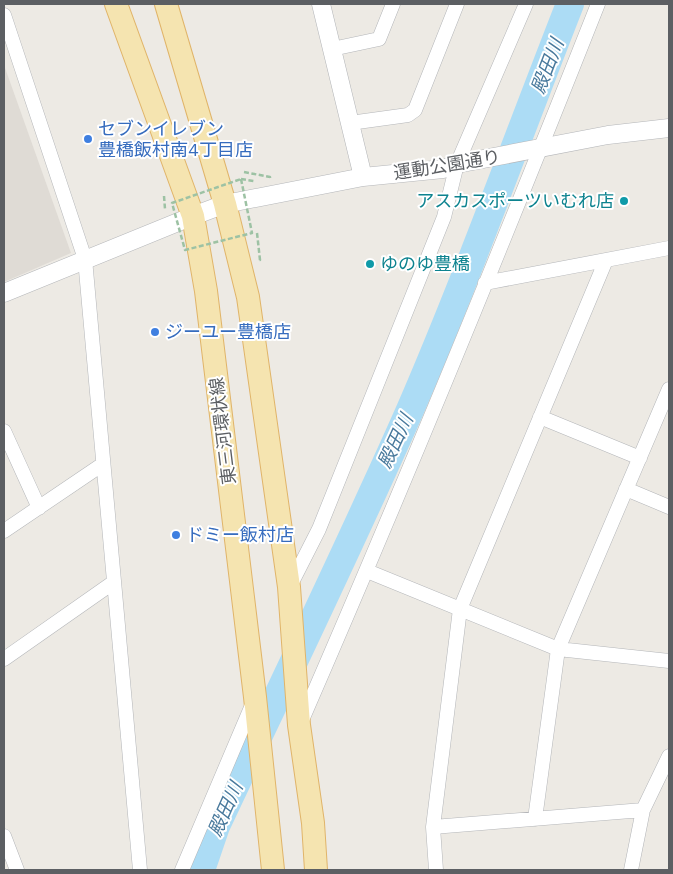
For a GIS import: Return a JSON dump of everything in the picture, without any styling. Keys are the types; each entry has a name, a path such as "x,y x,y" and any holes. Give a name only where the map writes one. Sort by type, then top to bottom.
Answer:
{"main road":[{"name":"東三河環状線","path":"116,4 193,216 206,291 256,705 273,870"},
{"path":"166,4 225,204 248,297 290,587 299,720 313,823 316,870"}],"street":[{"path":"320,4 363,177"},
{"path":"332,49 379,39 393,4"},
{"path":"350,123 408,115 415,110 457,4"},
{"path":"290,587 319,529 441,226 526,4"},
{"path":"299,720 367,571 598,4"},
{"path":"4,15 85,259 140,870"},
{"name":"運動公園通り","path":"4,293 225,204 363,177 443,169 464,163 608,135 669,128"},
{"path":"485,284 669,248"},
{"path":"436,870 433,827 460,609 606,260"},
{"path":"535,819 558,649 669,389"},
{"path":"540,417 640,458"},
{"path":"4,430 39,508"},
{"path":"4,532 103,464"},
{"path":"626,489 669,507"},
{"path":"367,571 558,649 669,661"},
{"path":"4,659 114,582"},
{"path":"182,870 256,705"},
{"path":"630,870 643,810 669,756"},
{"path":"433,827 643,810"},
{"path":"4,836 17,870"}],"path":[{"path":"244,172 270,177 269,183"},
{"path":"241,179 252,234 185,250 172,203 241,179 260,182"}],"shaded area":[{"path":"4,65 71,253 4,282"}],"waterway":[{"name":"殿田川","path":"201,870 216,826 339,567 410,410 472,258 570,4"}],"place":[{"name":"セブンイレブン 豊橋飯村南4丁目店","path":"88,139"},
{"name":"アスカスポーツいむれ店","path":"624,201"},
{"name":"ゆのゆ豊橋","path":"370,264"},
{"name":"ジーユー豊橋店","path":"155,332"},
{"name":"ドミー飯村店","path":"176,535"}]}
